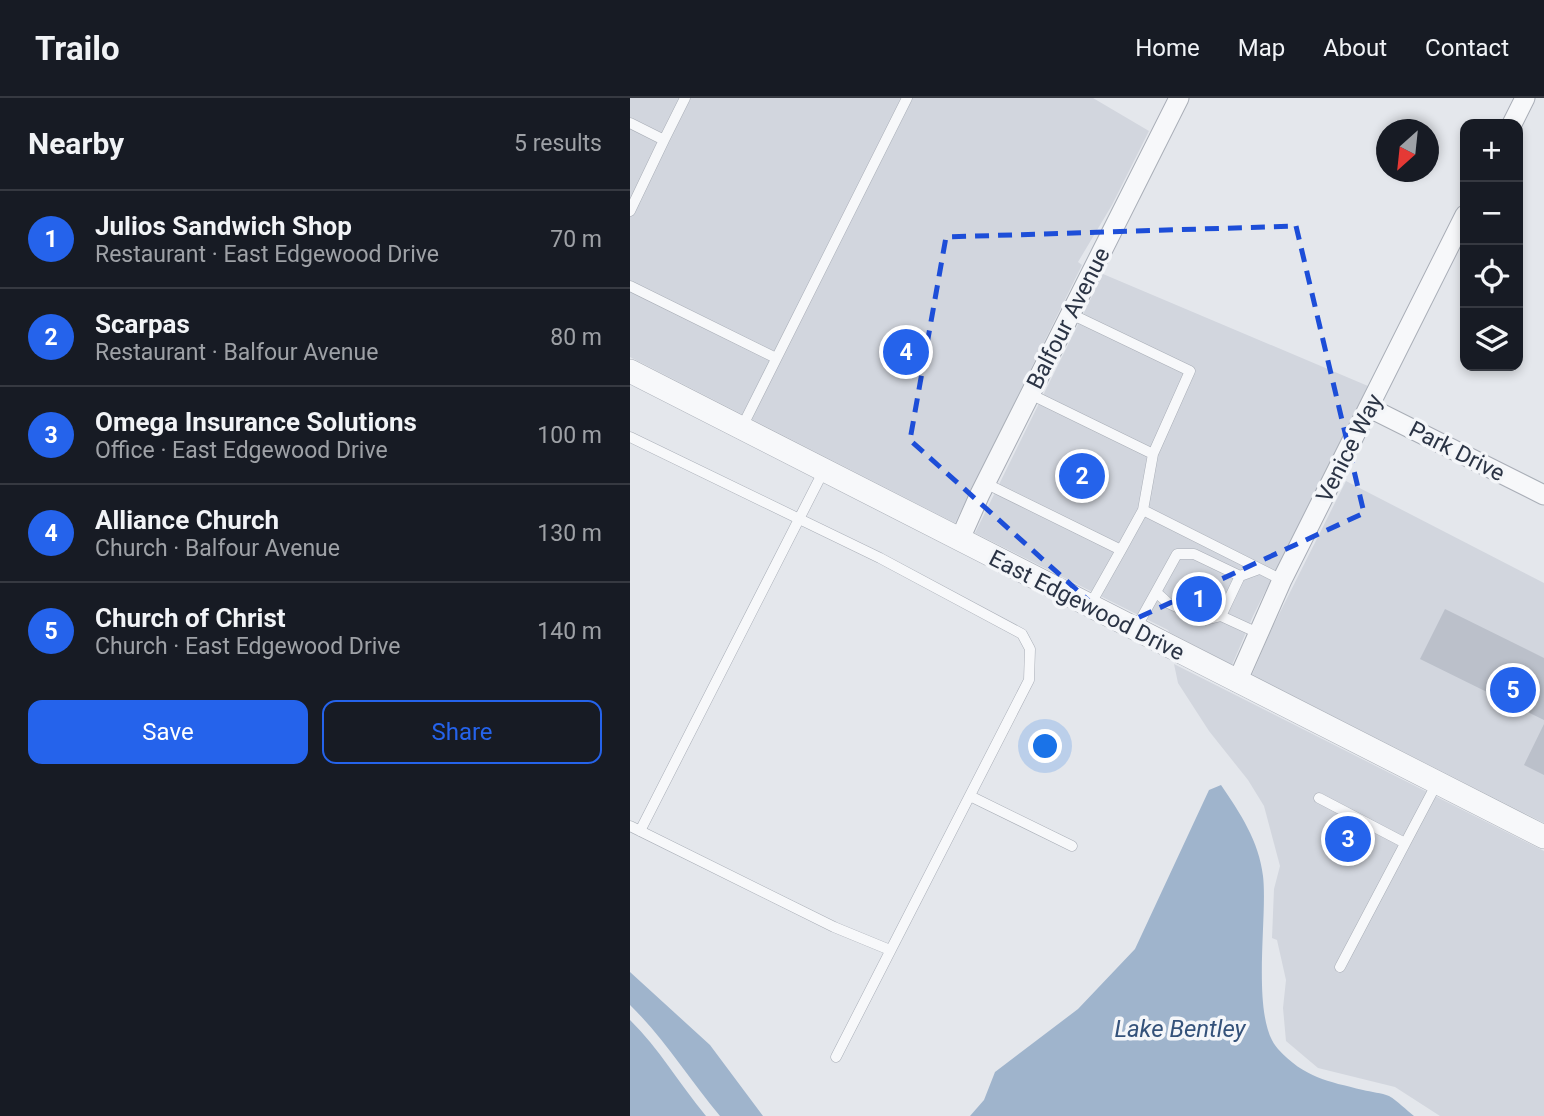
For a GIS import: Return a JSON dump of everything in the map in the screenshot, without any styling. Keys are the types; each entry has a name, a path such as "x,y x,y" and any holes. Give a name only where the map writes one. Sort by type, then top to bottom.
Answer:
{"street":[{"name":"Balfour Avenue","path":"960,539 985,483 1179,98"},
{"path":"1514,119 1525,98"},
{"name":"Venice Way","path":"1237,682 1282,580 1460,225"},
{"name":"East Edgewood Drive","path":"630,371 1544,837"},
{"name":"Park Drive","path":"1370,408 1544,495"}],"lane":[{"path":"630,211 685,98"},
{"path":"741,427 907,98"},
{"path":"630,123 664,140"},
{"path":"630,286 776,358"},
{"path":"1071,314 1190,372 1153,454 1143,510 1090,606"},
{"path":"1030,394 1153,454"},
{"path":"630,437 880,558 1022,634 1030,649 1029,680 836,1057"},
{"path":"824,470 635,829 834,927 890,950"},
{"path":"985,483 1121,550"},
{"path":"1143,510 1282,580"},
{"path":"1135,630 1177,554 1194,554 1240,576"},
{"path":"1221,616 1240,576 1259,569"},
{"path":"1157,592 1168,603 1205,620 1221,616 1258,633"},
{"path":"1340,967 1437,783"},
{"path":"970,796 1072,845"},
{"path":"1319,798 1405,843"}],"highlighted area":[{"path":"1296,226 1364,513 1118,627 910,440 946,237"}],"shaded area":[{"path":"630,98 1093,98 1149,131 1112,205 1078,262 1082,265 955,523 630,357"},
{"path":"1103,274 1368,386 1253,616 1232,665 975,533"},
{"path":"1346,481 1544,583 1544,823 1252,675 1273,626"},
{"path":"1174,664 1544,851 1544,1116 1440,1116 1395,1087 1318,1068 1286,1041 1283,1008 1286,980 1277,940 1272,938 1274,889 1280,866 1264,806 1178,683"}],"water":[{"name":"Lake Bentley","path":"1221,785 1248,828 1261,863 1264,894 1262,992 1270,1035 1278,1049 1307,1072 1327,1081 1389,1096 1414,1116 970,1116 984,1100 995,1072 1078,1009 1135,949 1209,790"},
{"path":"630,972 710,1045 763,1116 720,1116 630,1005"},
{"path":"630,1020 650,1042 706,1116 630,1116"}],"building":[{"path":"1445,609 1544,658 1544,720 1420,659"},
{"path":"1544,724 1544,775 1524,765"}],"place":[{"name":"Alliance Church","path":"906,352"},
{"name":"Scarpas","path":"1082,476"},
{"name":"Julios Sandwich Shop","path":"1199,599"},
{"name":"Church of Christ","path":"1513,690"},
{"name":"Omega Insurance Solutions","path":"1348,839"}]}
